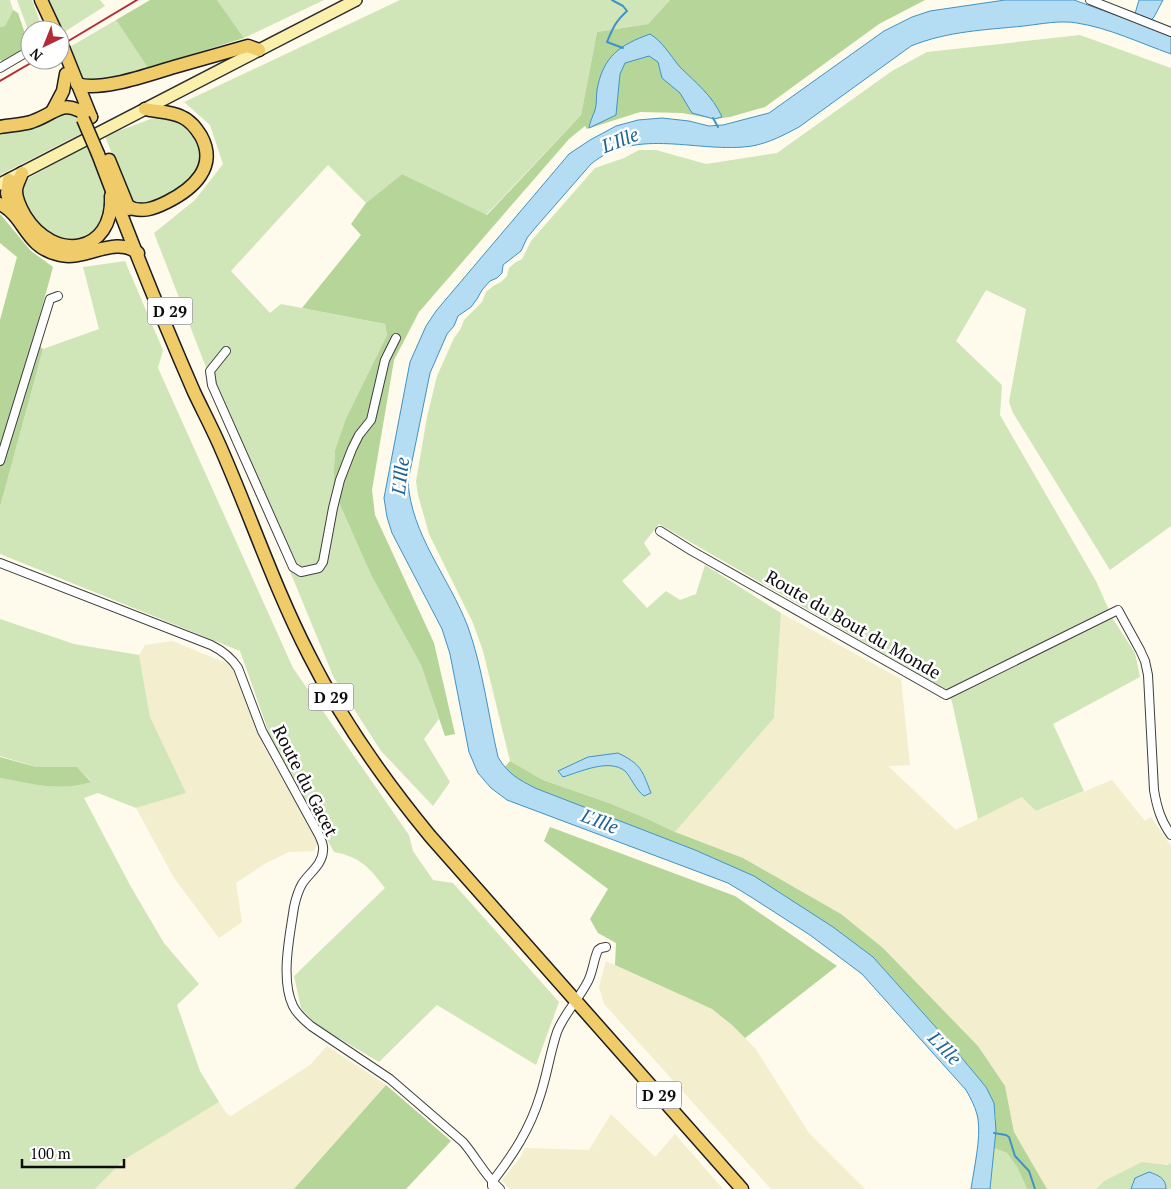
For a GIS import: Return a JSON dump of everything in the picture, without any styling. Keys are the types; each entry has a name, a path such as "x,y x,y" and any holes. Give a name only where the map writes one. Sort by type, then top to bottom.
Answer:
{"main road":[{"path":"41,0 47,20"},
{"path":"41,0 50,20"},
{"path":"12,213 4,182 356,0"},
{"path":"77,84 89,86 105,85 248,46 259,50"},
{"name":"D 29","path":"70,69 77,84 85,115"},
{"name":"D 29","path":"65,70 101,152 128,206 142,252 191,384 219,444 297,631 335,704 394,793 430,836 742,1189"},
{"path":"53,110 63,91 66,74"},
{"path":"0,127 32,121 53,110 66,106 85,115"},
{"path":"128,206 136,210 147,210 179,196 193,186 206,161 204,142 189,120 174,114 145,109"},
{"name":"D 29","path":"101,152 111,189 129,231 142,252"},
{"path":"22,173 16,189 18,201 26,218 46,240 60,245 75,246 88,242 102,232 111,212 111,189"},
{"path":"0,204 12,213 34,242 54,254 68,257 80,256 119,247 142,252"},
{"path":"102,232 117,229 129,231"}],"street":[{"path":"1090,0 1171,32"},
{"path":"0,68 20,56"},
{"path":"0,461 50,299 58,296"},
{"path":"226,351 210,371 212,385 293,567 301,572 319,568 322,562 332,508 340,480 359,435 371,420 385,360 396,338"},
{"name":"Route du Bout du Monde","path":"660,531 946,696 1118,610 1145,660 1148,674 1156,807 1162,823 1171,836"},
{"name":"Route du Gacet","path":"0,563 211,645 232,659 238,668 262,731 319,835 322,844 321,859 303,882 296,896 294,906 287,977 288,989 294,1007 311,1026 390,1080 463,1142 472,1151 492,1186 500,1189"},
{"path":"492,1186 512,1157 530,1123 540,1095 551,1051 564,1017 587,984 598,950 606,947"}],"shaded area":[{"path":"781,613 901,679 910,765 888,766 956,830 1022,797 1037,811 1112,780 1145,821 1151,817 1171,846 1171,1163 1104,1181 1096,1189 1047,1189 1014,1132 1005,1086 978,1046 883,948 841,914 743,858 675,832 774,718"},
{"path":"172,641 229,664 235,670 264,747 318,842 314,851 289,852 266,863 236,883 242,922 219,938 174,878 136,808 185,793 150,717 139,655 145,645"},
{"path":"606,961 712,1009 732,1025 755,1048 809,1133 865,1189 771,1189 604,1004 599,987"},
{"path":"327,1046 386,1085 294,1189 95,1189 125,1159 149,1143 219,1102 227,1114 231,1116 310,1065"},
{"path":"611,1114 655,1157 675,1134 723,1189 509,1189 502,1180 520,1158 525,1148 589,1150"}],"green space":[{"path":"0,0 10,0 13,10 5,26 0,27"},
{"path":"17,0 32,0 39,20 24,20"},
{"path":"48,0 100,0 105,6 70,28 70,20 56,20"},
{"path":"150,0 217,0 244,38 148,68 116,20"},
{"path":"217,0 324,0 244,38"},
{"path":"400,0 670,0 648,24 597,32 581,115 486,215 402,174 366,203 328,165 231,271 270,313 281,304 385,324 387,335 346,418 335,450 333,489 371,575 421,665 439,719 424,739 450,782 433,806 381,751 334,678 209,375 154,233 195,200 223,164 210,125 184,102"},
{"path":"670,0 925,0 879,24 765,107 730,117 714,119 682,113 640,112 587,129 585,126 569,139 419,312 394,360 372,490 375,515 434,643 455,734 445,736 421,665 371,575 333,489 335,450 346,418 387,335 385,324 302,308 361,235 351,224 366,203 402,174 487,215 581,115 597,32 648,24"},
{"path":"13,10 18,13 20,20 20,52 2,63 0,59 0,27 5,26"},
{"path":"116,20 148,68 104,81 83,80 70,53 70,47"},
{"path":"1080,35 1171,68 1171,526 1110,570 1013,413 1009,402 1026,309 986,290 956,341 1002,385 1000,415 1096,581 1113,619 1135,653 1140,677 1053,724 1084,791 1036,811 1022,797 978,819 952,702 947,690 659,524 644,543 651,554 622,581 647,608 666,591 680,600 696,594 705,565 781,613 774,718 675,832 609,803 543,780 510,761 483,651 473,623 429,534 416,481 427,417 437,376 464,320 482,302 486,292 501,282 507,276 509,268 522,259 531,241 595,168 624,158 639,150 656,150 706,164 777,153 892,71 927,52"},
{"path":"65,110 79,116 84,132 0,175 0,132"},
{"path":"156,117 177,121 189,129 199,145 201,156 199,166 194,176 186,185 166,199 155,203 136,204 130,200 105,136"},
{"path":"89,145 107,195 108,209 94,234 81,241 52,239 28,213 19,189 25,180"},
{"path":"0,214 31,251 53,267 33,340 43,349 0,507 0,320 17,257 0,243"},
{"path":"125,261 163,350 158,368 293,668 409,835 413,851 433,880 453,883 559,1002 536,1065 437,1005 379,1062 315,1024 301,1008 294,976 385,888 363,864 351,857 334,852 270,736 240,651 0,554 0,507 43,349 99,329 83,267"},
{"path":"0,619 74,644 139,655 150,717 186,793 136,808 98,793 84,798 131,887 164,943 199,984 177,1005 200,1071 219,1102 125,1159 95,1189 0,1189 0,778 57,787 80,785 91,781 77,767 36,767 0,756"},
{"path":"0,757 36,767 77,767 91,782 56,787 0,778"},
{"path":"510,761 543,780 609,803 675,832 743,858 841,914 883,948 978,1046 1005,1086 1014,1132 1047,1189 1027,1189 1017,1167 1007,1153 994,1148 996,1118 993,1103 986,1087 873,957 833,927 754,876 695,850 535,788 515,777 504,768"},
{"path":"550,827 735,896 837,966 745,1038 712,1009 615,965 616,943 598,933 590,919 608,889 544,841"},
{"path":"386,1085 451,1141 406,1189 294,1189"},
{"path":"994,1148 1007,1153 1017,1167 1027,1189 990,1189"},
{"path":"1142,1162 1167,1165 1171,1163 1171,1189 1096,1189 1104,1181"}],"water":[{"name":"L'Ille","path":"1005,0 1074,0 1135,22 1134,17 1139,0 1163,0 1154,17 1149,22 1150,28 1171,36 1171,54 1113,32 1071,22 953,34 911,46 799,127 764,143 732,148 648,144 628,146 609,153 591,164 527,238 521,251 503,265 502,273 490,281 471,307 458,316 454,326 447,334 430,373 408,481 416,520 423,538 468,627 481,675 498,757 506,768 518,779 535,788 695,850 754,876 833,927 873,957 986,1087 994,1103 996,1130 990,1189 971,1189 979,1127 975,1107 966,1090 862,974 810,935 728,883 507,800 491,788 478,773 469,752 450,654 442,629 392,533 384,498 410,362 426,326 436,311 569,154 616,126 638,120 662,118 689,121 709,126 723,125 769,113 884,31 912,17 930,11"},
{"path":"650,34 663,45 679,66 709,96 722,117 714,119 692,113 680,93 662,78 658,62 649,56 625,63 620,74 616,115 589,128 596,108 600,78 608,60 614,53 630,43"},
{"path":"618,753 640,768 651,793 644,796 625,771 618,767 594,767 563,777 558,771 588,757"},
{"path":"1149,1172 1165,1182 1166,1189 1131,1189 1135,1178"}],"waterway":[{"path":"612,0 623,6 627,11 615,25 607,42 623,48"},
{"path":"713,118 718,127"},
{"path":"994,1133 1009,1137 1015,1156 1029,1171 1035,1189"}],"railway":[{"path":"70,40 137,0"},
{"path":"0,81 20,69"}]}
